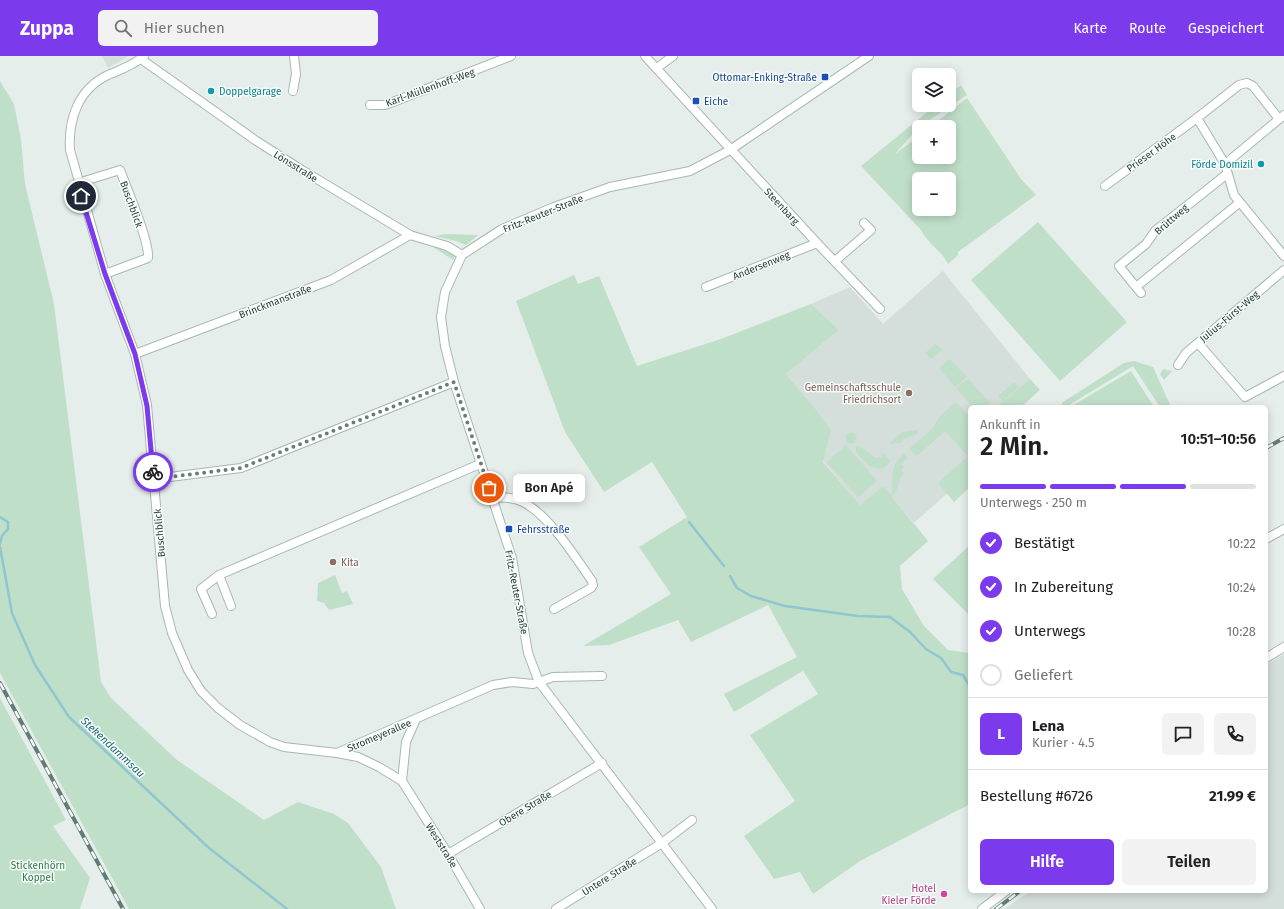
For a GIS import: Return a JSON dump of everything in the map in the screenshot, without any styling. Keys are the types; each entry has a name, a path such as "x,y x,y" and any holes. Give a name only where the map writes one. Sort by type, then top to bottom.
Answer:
{"street":[{"path":"293,91 296,74 294,56"},
{"name":"Karl-Müllenhoff-Weg","path":"370,105 385,105 511,56"},
{"path":"645,56 730,150"},
{"path":"657,68 673,56"},
{"name":"Fritz-Reuter-Straße","path":"712,909 539,682 528,653 512,558 454,382 445,346 441,317 445,292 462,255 502,229 554,207 610,187 690,171 730,150 869,56"},
{"name":"Buschblick","path":"142,57 96,82 85,94 72,117 69,134 70,150 78,182 105,274 135,354 147,406 163,584"},
{"name":"Lönsstraße","path":"142,57 255,140 302,170 410,235 447,246 462,255"},
{"name":"Prieser Höhe","path":"1105,186 1239,85 1247,83 1253,86 1282,117"},
{"path":"1225,164 1282,117"},
{"path":"1197,118 1225,164 1232,192 1239,203 1284,256"},
{"name":"Steenbarg","path":"730,150 880,309"},
{"name":"Buschblick","path":"78,182 120,170 143,235 148,258 105,274"},
{"name":"Brüttweg","path":"1227,174 1155,231 1146,244 1119,266 1139,290 1239,203"},
{"path":"835,261 870,230 864,223"},
{"name":"Brinckmanstraße","path":"135,354 331,280 410,235"},
{"name":"Andersenweg","path":"706,287 817,243"},
{"name":"Julius-Fürst-Weg","path":"1178,365 1186,353 1198,342 1284,270"},
{"path":"1198,342 1245,397 1284,376"},
{"path":"154,479 241,468 454,382"},
{"path":"212,614 200,589 219,575 480,464"},
{"path":"493,498 508,497 523,502 539,514 567,545 592,581 593,585 591,588 554,609"},
{"path":"1268,538 1284,529"},
{"path":"219,575 231,606"},
{"name":"Stromeyerallee","path":"163,584 165,606 172,633 188,670 201,691 218,708 240,725 270,742 284,747 337,753 493,685 503,683 526,684 539,682 553,677 602,676"},
{"path":"1268,657 1284,648"},
{"path":"402,781 406,742 416,719"},
{"name":"Weststraße","path":"337,753 358,757 379,767 402,781 448,854 480,909"},
{"name":"Obere Straße","path":"448,854 602,763"},
{"name":"Untere Straße","path":"556,909 662,843 692,820"},
{"path":"982,909 1003,893"}],"shaded area":[{"path":"102,56 129,56 108,68"},
{"name":"Gemeinschaftsschule Friedrichsort","path":"943,271 1030,379 1002,405 968,405 968,471 961,481 914,523 883,486 860,505 823,461 831,430 815,408 786,374 839,330 811,304 850,287 883,324"},
{"path":"1284,654 1284,909 1004,909 1028,893 1268,893 1268,664"}],"green space":[{"path":"0,81 14,104 21,139 25,184 54,304 101,682 111,698 177,760 264,820 298,802 334,814 348,823 381,867 396,909 129,909 0,673"},
{"path":"961,85 967,95 956,102 956,89"},
{"path":"967,98 1021,179 1036,195 958,252 958,255 948,264 921,230 861,166 912,125 912,135 895,154 912,141 912,164 956,164 956,120 939,120 949,112 956,112 956,107"},
{"path":"927,112 942,112 930,120 918,120"},
{"path":"1038,222 1127,322 1060,381 971,280"},
{"path":"447,234 478,235 466,245 434,236"},
{"path":"434,245 456,254 453,260 433,247"},
{"path":"574,275 578,284 599,276 637,366 721,339 811,304 839,330 786,374 815,408 831,430 823,462 860,505 883,486 892,496 892,478 896,463 904,454 908,458 901,464 904,467 901,470 904,473 892,497 928,541 900,566 902,589 924,626 948,650 968,653 968,805 860,861 813,894 800,872 774,879 744,836 795,801 750,735 818,694 803,671 734,712 724,694 797,657 768,605 691,642 678,620 609,645 583,646 671,594 639,547 687,517 652,462 604,492 565,432 516,301"},
{"path":"936,344 942,350 931,359 925,353"},
{"path":"950,359 967,377 955,387 939,368"},
{"path":"1134,361 1153,367 1170,405 1159,405 1133,366 1069,405 1061,405 1063,402 1124,363"},
{"path":"1163,369 1172,371 1164,380 1160,374"},
{"path":"1131,371 1153,405 1073,405"},
{"path":"968,379 990,403 988,405 971,405 956,388"},
{"path":"1030,379 1040,390 1023,405 999,405"},
{"path":"1014,382 1019,387 1003,401 998,396"},
{"path":"956,402 968,415 968,456 945,431 917,456 909,449 933,428 940,416"},
{"path":"918,430 917,434 904,439 901,443 889,444 902,432"},
{"path":"849,433 853,433 855,434 855,442 849,443 846,440 846,436"},
{"path":"846,445 877,481 858,497 827,462"},
{"path":"857,445 876,458 881,457 881,454 884,453 890,461 886,466 881,468 871,466 865,463 857,453 855,448"},
{"path":"968,456 968,489 954,502 938,483"},
{"path":"968,547 968,614 933,579"},
{"path":"335,575 342,593 347,591 353,604 329,610 324,603 317,601 318,583"},
{"name":"Stickenhörn Koppel","path":"0,698 66,820 53,826 90,878 80,909 0,909"}],"waterway":[{"name":"Stekendammsau","path":"0,517 8,522 8,529 2,536 0,544"},
{"path":"689,522 724,566"},
{"name":"Stekendammsau","path":"0,547 12,613 35,665 69,717 209,848 287,909"},
{"path":"730,576 737,588 751,596 785,606 858,616 890,617 910,632 926,649 941,658 951,672 963,675 968,684"}],"railway":[{"path":"1268,447 1284,438"},
{"path":"0,683 123,909"},
{"path":"996,909 1017,893"}],"way so far":[{"path":"153,472 154,479 241,468 454,382 489,488"}],"place":[{"name":"Ottomar-Enking-Straße","path":"825,77"},
{"name":"Doppelgarage","path":"211,91"},
{"name":"Eiche","path":"696,101"},
{"name":"Förde Domizil","path":"1261,164"},
{"name":"Gemeinschaftsschule Friedrichsort","path":"909,393"},
{"name":"Bon Apé","path":"489,488"},
{"name":"Fehrsstraße","path":"509,529"},
{"name":"Kita","path":"333,562"},
{"name":"Hotel Kieler Förde","path":"944,894"}],"route":[{"path":"81,196 98,254 135,354 147,406 153,472"}]}
